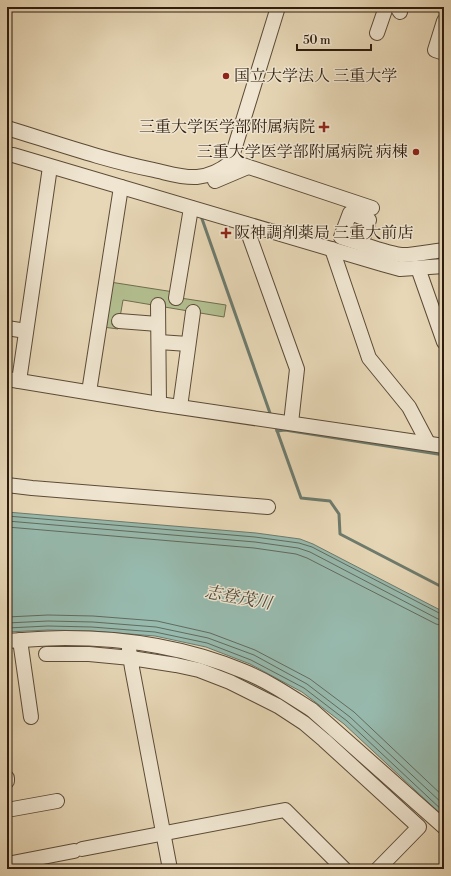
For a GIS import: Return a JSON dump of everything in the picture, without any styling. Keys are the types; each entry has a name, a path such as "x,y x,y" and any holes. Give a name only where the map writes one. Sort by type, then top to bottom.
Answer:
{"street":[{"path":"7,128 118,163 185,177 209,175 226,166 231,161 278,7"},
{"path":"377,33 386,7"},
{"path":"444,20 435,50 444,53"},
{"path":"7,138 116,170 191,185 205,185 248,167"},
{"path":"7,155 13,155 400,269 444,266"},
{"path":"231,161 372,209"},
{"path":"50,167 26,330 13,380 159,404 444,446"},
{"path":"89,392 121,187"},
{"path":"176,298 191,208"},
{"path":"361,244 372,209"},
{"path":"372,209 350,213 341,237 402,255 444,250"},
{"path":"245,224 297,369 291,423"},
{"path":"332,250 369,358 409,407 428,443"},
{"path":"418,268 444,342"},
{"path":"158,306 159,404"},
{"path":"180,407 193,312"},
{"path":"119,321 158,324"},
{"path":"7,328 26,330"},
{"path":"159,342 188,344"},
{"path":"7,485 268,507"},
{"path":"31,717 14,641 65,638 170,648 218,661 245,671 290,695 312,710 444,827"},
{"path":"128,643 170,869"},
{"path":"46,654 89,654 131,658 199,670 230,682 278,706 304,723 324,740 418,827 378,869"},
{"path":"7,810 57,801"},
{"path":"8,869 7,864 285,810 344,869"}],"green space":[{"path":"110,282 174,292 174,297 226,305 224,317 123,300 118,329 103,327"}],"water":[{"name":"志登茂川","path":"7,512 256,533 300,539 313,544 444,612 444,817 344,724 302,692 250,664 206,647 155,636 92,631 48,630 7,632"}],"waterway":[{"path":"201,216 271,416"},
{"path":"275,425 301,498 330,501 339,514 340,534 444,588"},
{"path":"277,431 285,430 444,455"}],"place":[{"name":"国立大学法人 三重大学","path":"226,76"},
{"name":"三重大学医学部附属病院","path":"324,127"},
{"name":"三重大学医学部附属病院 病棟","path":"416,152"},
{"name":"阪神調剤薬局 三重大前店","path":"226,233"}]}
